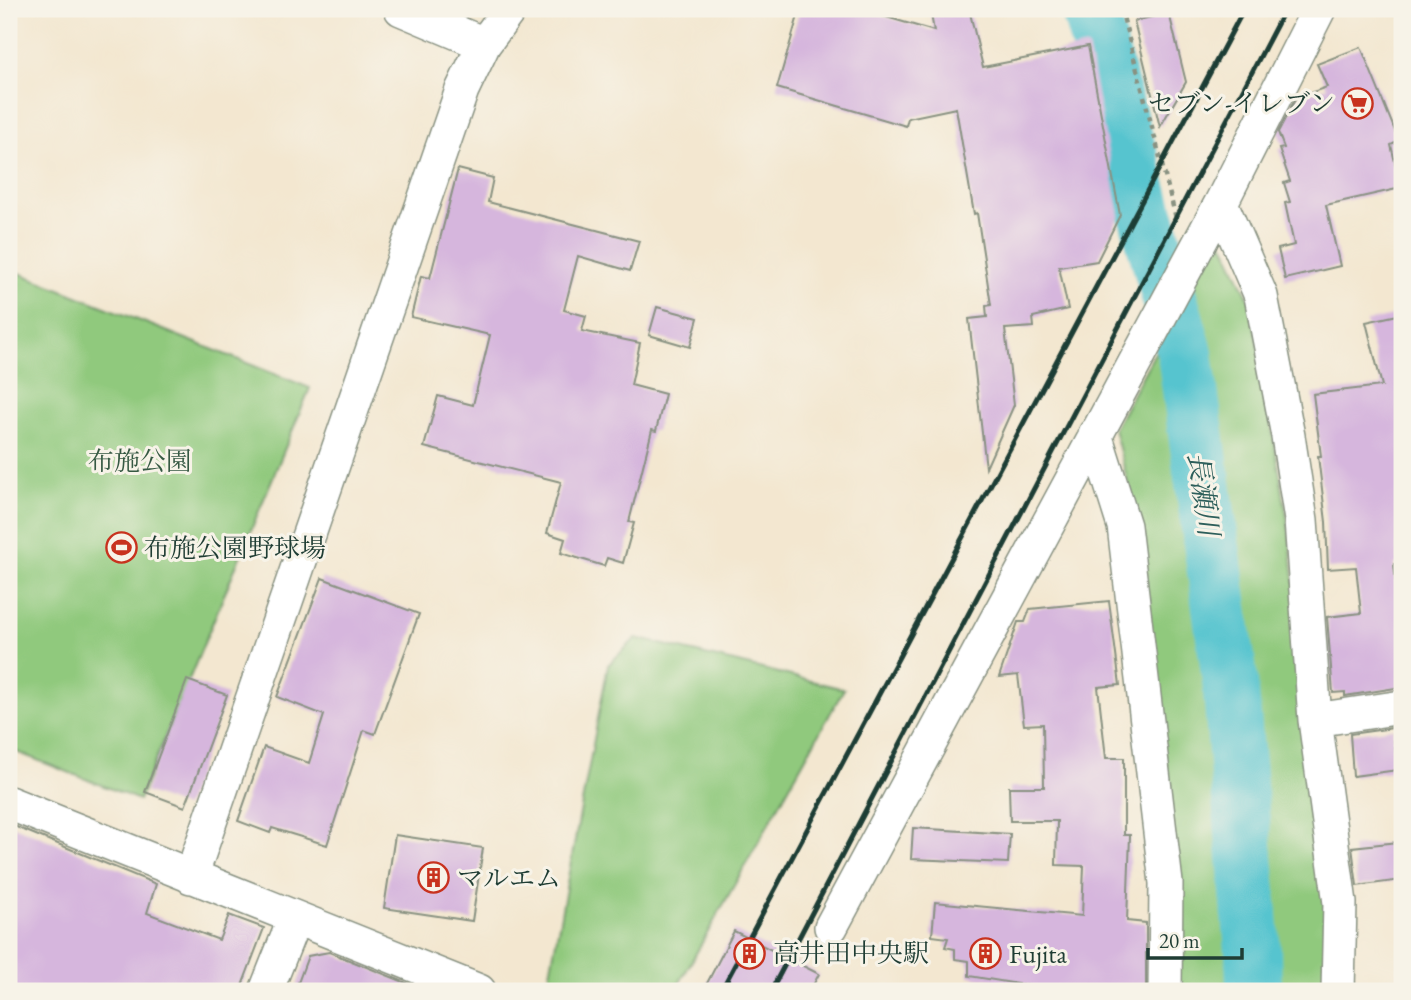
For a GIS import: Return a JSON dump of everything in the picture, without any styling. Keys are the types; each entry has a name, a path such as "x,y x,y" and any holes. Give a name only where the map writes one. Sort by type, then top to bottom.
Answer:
{"street":[{"path":"401,9 484,44"},
{"path":"191,877 461,90 484,44 510,9"},
{"path":"831,927 1221,204 1319,9"},
{"path":"1221,204 1261,296 1301,520 1315,720 1340,903 1338,991"},
{"path":"1095,434 1124,526 1166,883 1165,991"},
{"path":"1315,720 1402,707"},
{"path":"9,803 479,991"},
{"path":"265,991 295,918"}],"path":[{"path":"1121,9 1188,263"}],"green space":[{"path":"1219,233 1250,301 1288,522 1322,840 1329,991 1177,991 1138,522 1114,429"},
{"name":"布施公園","path":"9,269 310,388 139,800 9,749"},
{"path":"636,638 844,689 675,991 551,991 547,989 608,665"}],"building":[{"path":"800,9 859,9 934,31 930,9 969,9 983,67 1088,46 1120,215 1097,261 1059,267 1068,309 1033,317 1034,327 1005,329 1014,405 986,468 969,319 987,317 986,306 991,305 977,213 974,214 956,108 908,118 906,126 777,88"},
{"path":"1169,13 1186,82 1160,127 1134,21"},
{"path":"1361,47 1399,141 1391,145 1401,188 1326,205 1340,266 1285,279 1278,249 1294,245 1285,203 1290,202 1284,183 1290,181 1279,149 1284,148 1278,132 1288,113 1293,112 1291,107 1296,98 1327,87 1317,64"},
{"path":"458,169 493,178 488,202 639,241 630,271 578,256 564,310 586,316 582,331 640,343 631,385 665,394 656,431 652,430 629,522 634,523 623,563 607,558 604,566 561,553 565,539 547,533 561,482 424,447 438,396 473,405 490,335 411,317 421,276 430,278"},
{"path":"657,307 698,318 690,347 649,335"},
{"path":"1402,314 1402,538 1397,539 1399,564 1394,564 1402,642 1402,687 1345,696 1345,692 1333,693 1327,617 1361,613 1356,567 1328,569 1326,522 1318,456 1321,456 1313,394 1382,386 1366,322"},
{"path":"322,578 419,614 375,734 364,730 327,845 272,828 270,833 238,821 264,747 309,763 324,715 277,697"},
{"path":"1109,601 1120,685 1098,687 1106,758 1124,758 1124,835 1130,835 1127,921 1146,923 1146,991 1029,991 1030,986 969,976 969,961 955,959 955,949 945,947 948,938 932,936 935,902 1082,916 1084,866 1056,865 1057,821 1010,821 1009,787 1044,787 1043,724 1024,725 1018,675 999,677 1018,622 1025,622 1030,609"},
{"path":"187,680 227,695 185,807 145,792"},
{"path":"1393,728 1398,770 1353,776 1350,734"},
{"path":"9,824 156,884 147,913 219,940 229,915 264,928 240,991 9,991"},
{"path":"913,828 1010,834 1008,863 911,859"},
{"name":"マルエム","path":"395,835 483,848 472,921 384,908"},
{"path":"1398,842 1402,880 1357,886 1352,847"},
{"name":"高井田中央駅","path":"734,931 819,974 810,991 703,991"},
{"path":"329,952 424,991 295,991 308,956"}],"waterway":[{"name":"長瀬川","path":"1089,9 1185,353 1230,680 1254,991"}],"railway":[{"path":"721,991 1244,9"},
{"path":"771,991 1285,9"}],"place":[{"name":"セブン-イレブン","path":"1358,103"},
{"name":"布施公園野球場","path":"121,548"},
{"name":"マルエム","path":"434,878"},
{"name":"高井田中央駅","path":"750,953"},
{"name":"Fujita","path":"986,954"}]}
